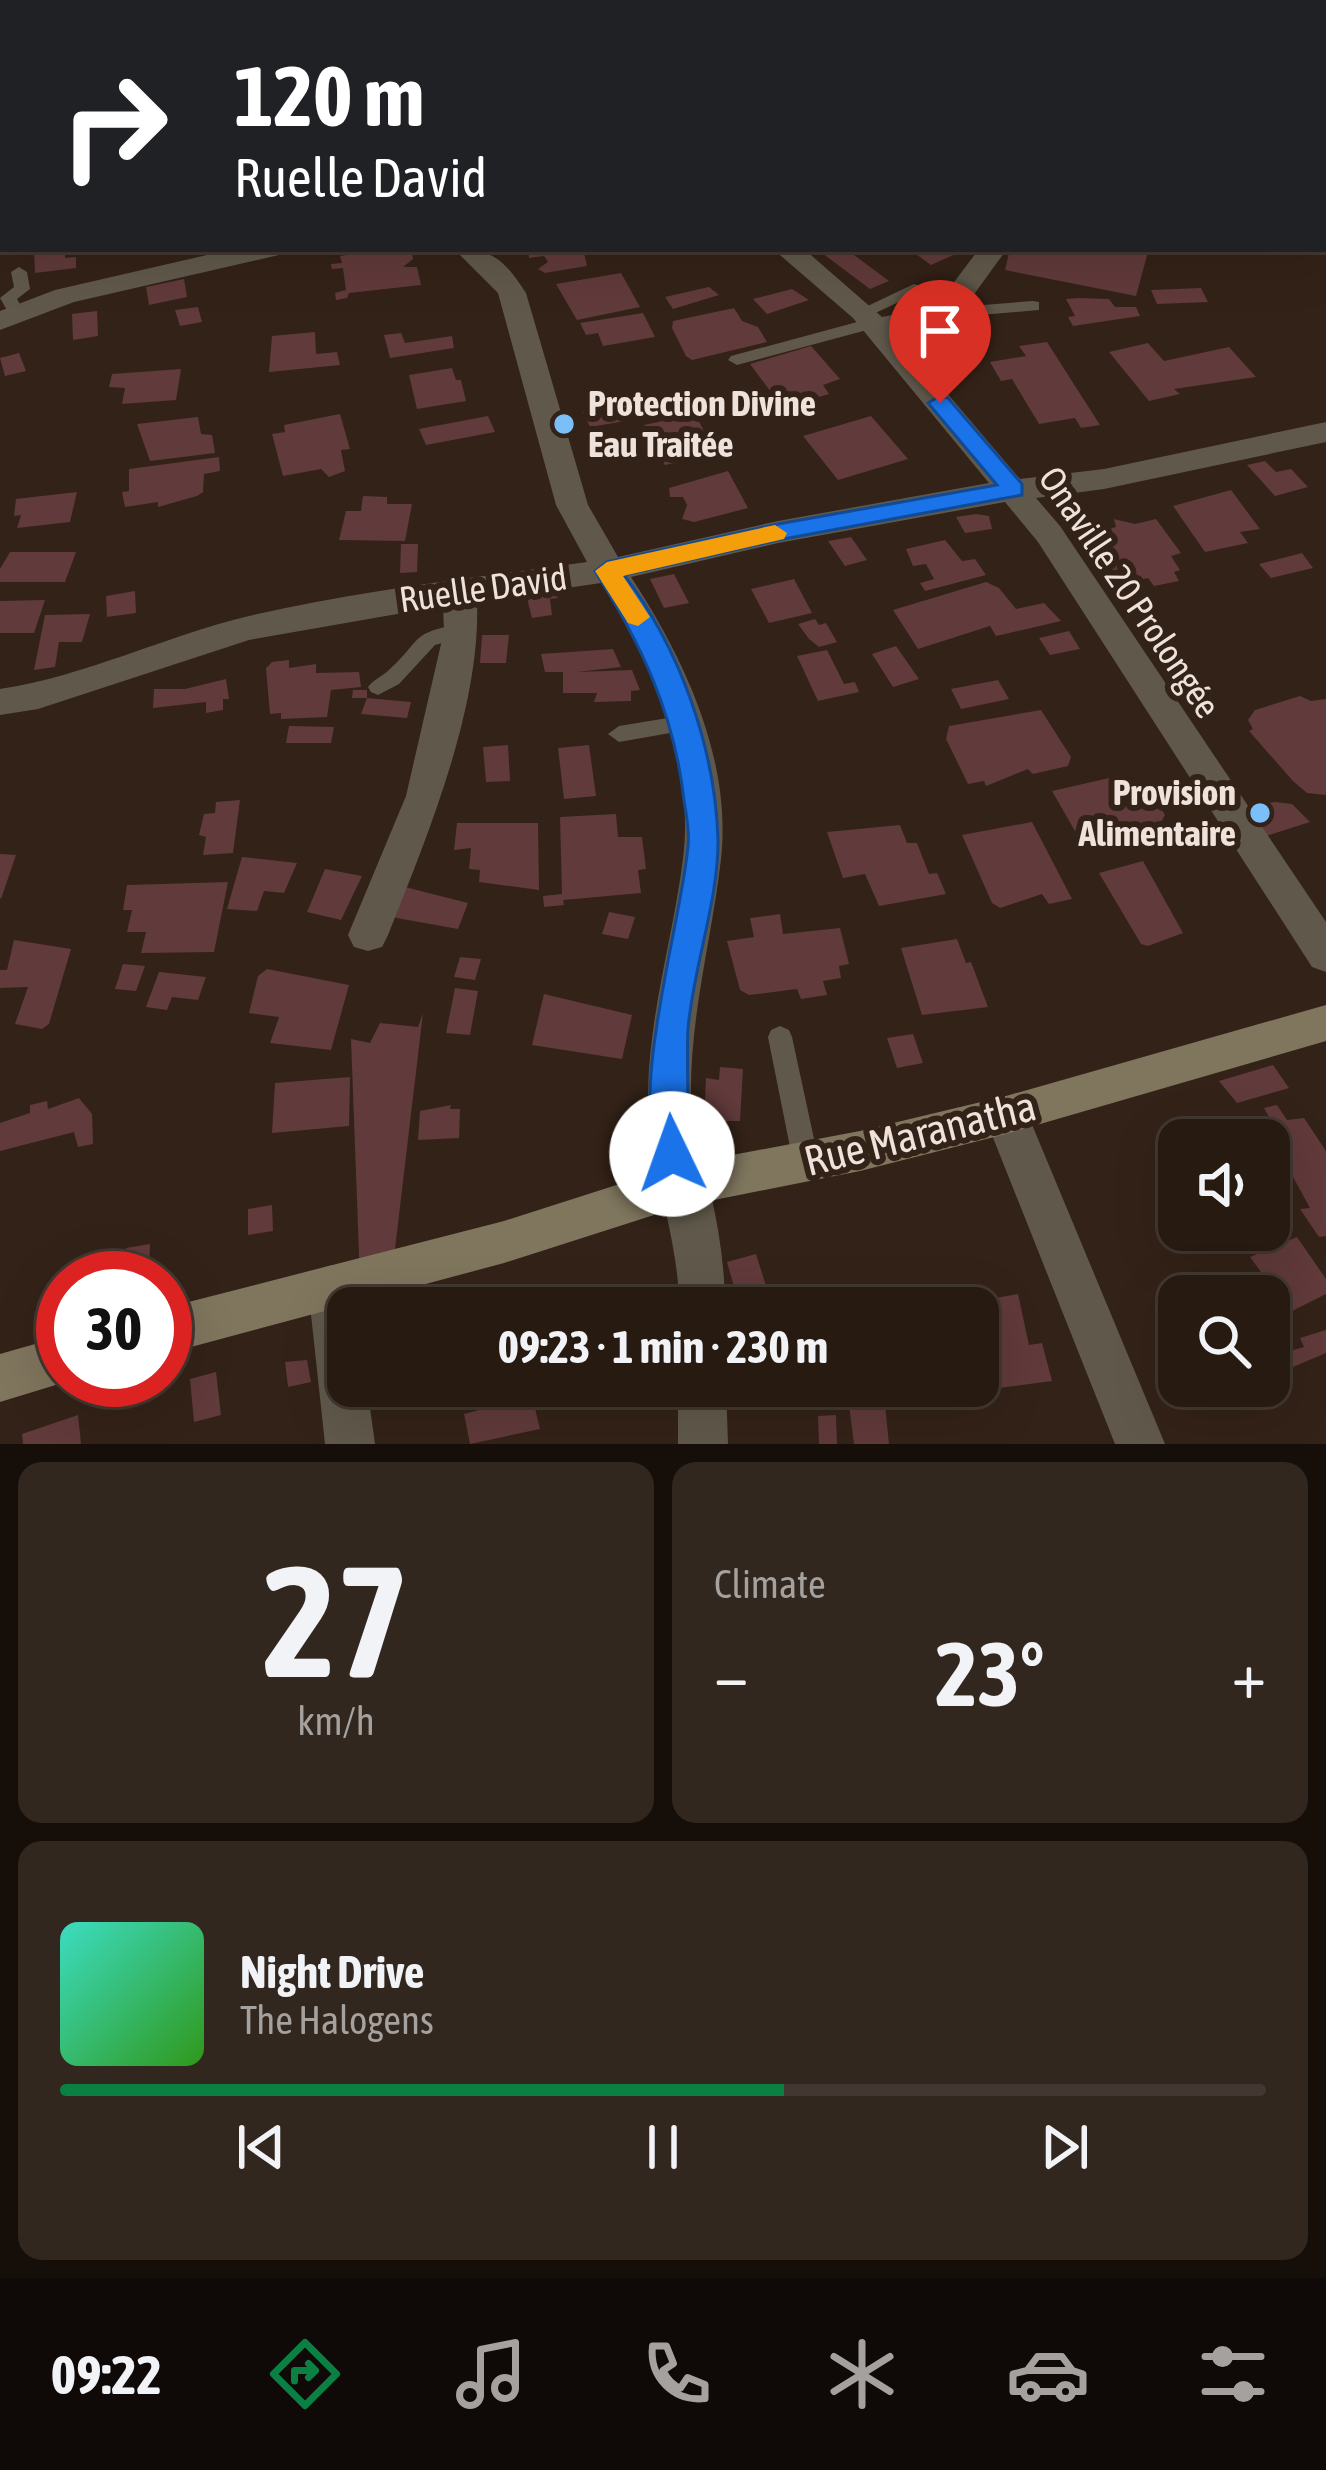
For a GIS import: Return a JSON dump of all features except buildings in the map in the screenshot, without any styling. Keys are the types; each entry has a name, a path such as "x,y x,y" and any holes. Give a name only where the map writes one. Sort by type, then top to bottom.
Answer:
{"street":[{"path":"9,317 65,296 231,252"},
{"path":"472,252 501,276 512,292 572,505 657,652 686,724 704,842 672,1024 668,1106 702,1287"},
{"name":"Onaville 20 Prolongée","path":"790,252 870,321 1014,490 1089,588 1326,955"},
{"path":"870,321 946,313 991,252"},
{"name":"Ruelle David","path":"0,702 38,696 246,629 607,571 778,532 1104,478 1326,431"},
{"path":"368,935 424,796 461,631 460,592"},
{"name":"Rue Maranatha","path":"192,1324 504,1242 683,1185 1006,1115 1326,1023"},
{"path":"1006,1115 1140,1444"},
{"path":"331,1286 350,1444"},
{"path":"0,1378 36,1368"},
{"path":"702,1407 703,1444"}],"lane":[{"path":"9,317 8,298 22,289 19,272"},
{"path":"737,360 870,321 914,289"},
{"path":"946,313 1033,306"},
{"path":"378,687 395,680 406,668 418,642 435,633 461,631"},
{"path":"619,734 686,724"},
{"path":"780,1036 806,1162"}],"slow traffic":[{"path":"638,617 607,571 775,533"}],"place":[{"name":"Protection Divine Eau Traitée","path":"564,424"},
{"name":"Provision Alimentaire","path":"1260,813"}],"route":[{"path":"672,1154 668,1106 672,1024 704,842 686,724 657,652 607,571 778,532 1014,490 940,403"}]}
